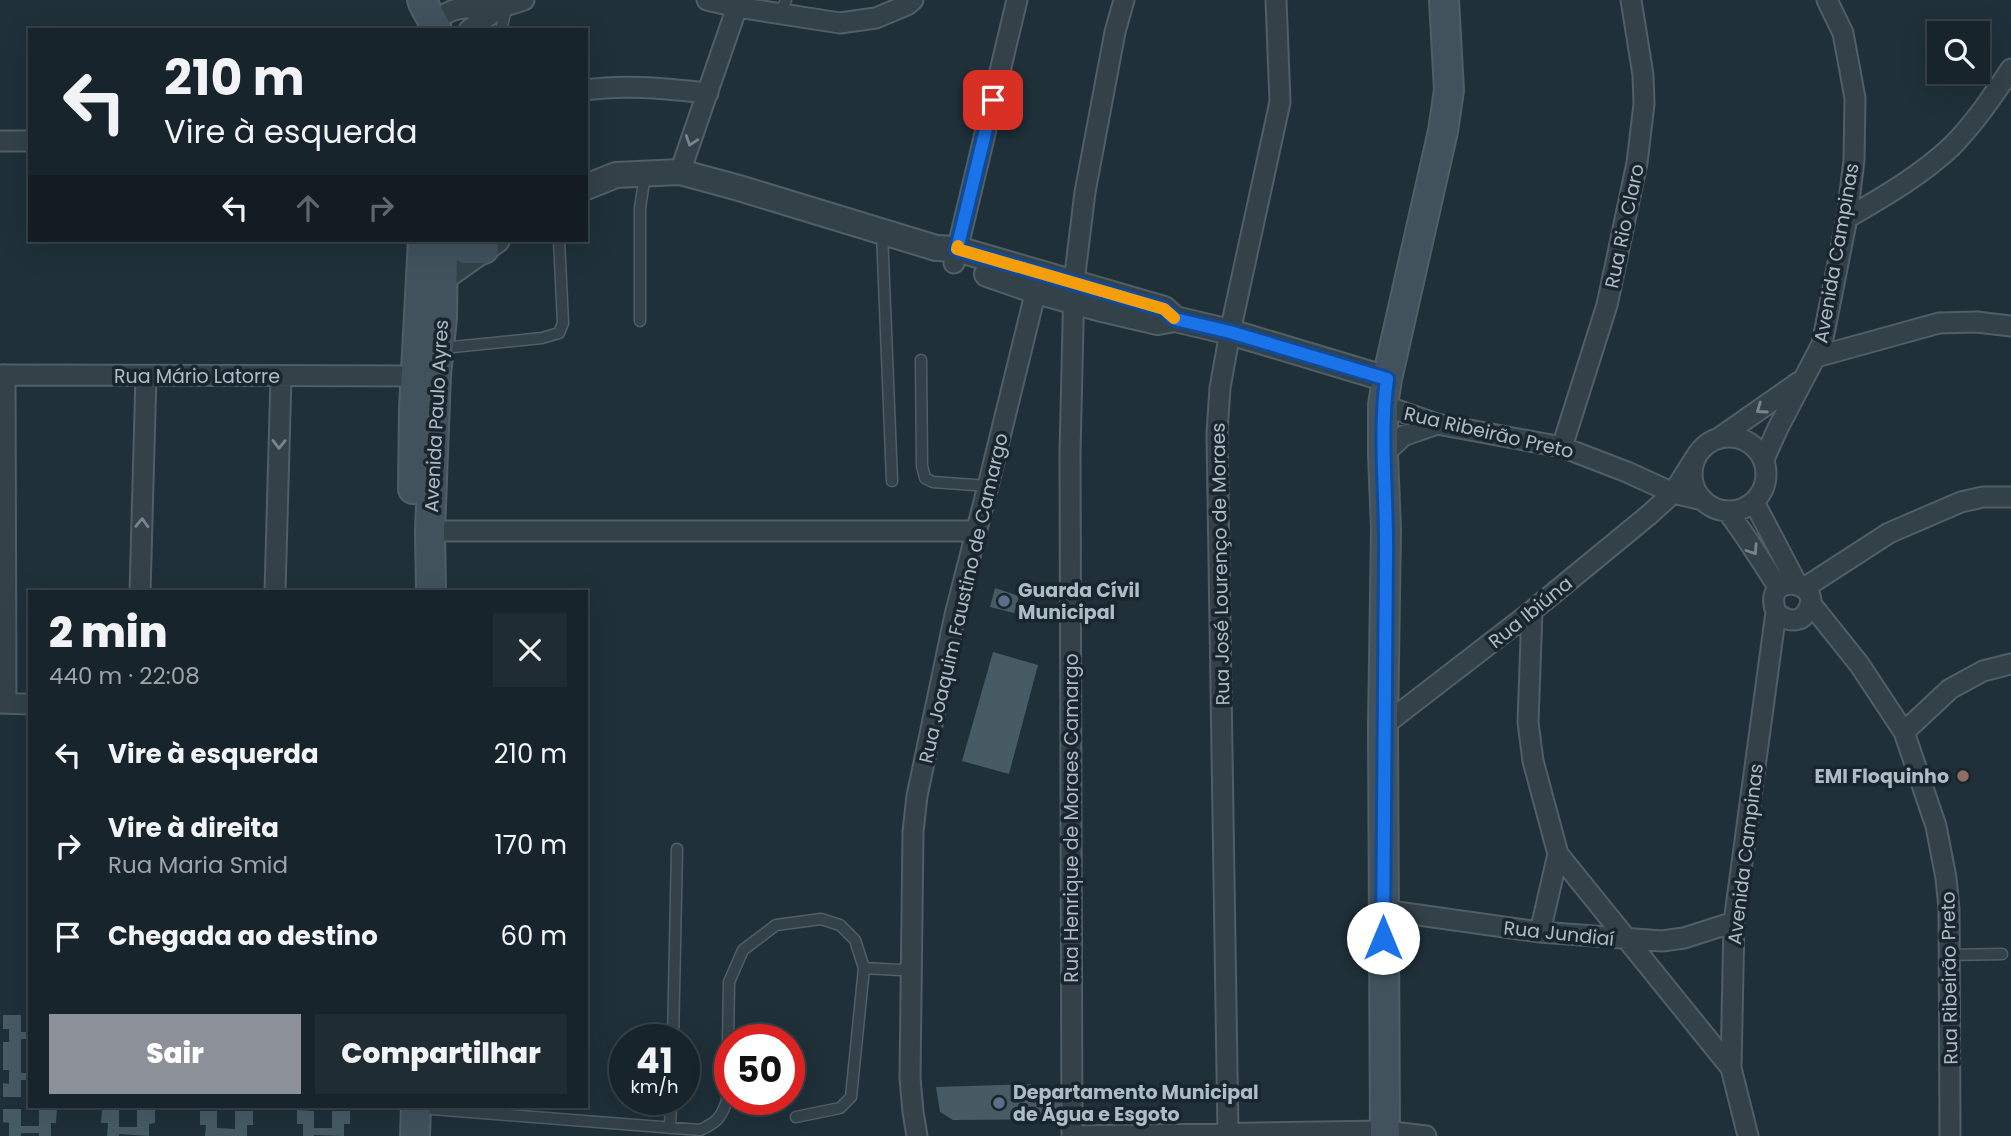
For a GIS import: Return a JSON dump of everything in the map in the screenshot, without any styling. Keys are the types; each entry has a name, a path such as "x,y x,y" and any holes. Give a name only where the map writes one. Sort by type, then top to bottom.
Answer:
{"main road":[{"path":"1385,1134 1385,392 1443,131 1449,90 1444,0"},
{"name":"Avenida Paulo Ayres","path":"413,590 423,242"},
{"name":"Avenida Paulo Ayres","path":"431,590 420,367 443,279 443,242"},
{"path":"455,242 465,249 490,244"}],"street":[{"path":"707,0 737,7 783,7 840,23 876,18 908,5 913,0"},
{"path":"949,253 1017,0"},
{"name":"Rua Henrique de Moraes Camargo","path":"1072,1136 1070,453 1074,291 1084,192 1115,32 1124,0"},
{"name":"Rua José Lourenço de Moraes","path":"1228,1134 1217,433 1220,388 1230,332 1280,102 1276,0"},
{"name":"Rua Rio Claro","path":"1562,447 1607,305 1637,163 1644,104 1643,75 1631,0"},
{"name":"Avenida Campinas","path":"1764,459 1816,357 1824,332 1847,218 1854,160 1855,97 1843,33 1827,0"},
{"path":"428,20 458,5 511,4"},
{"path":"472,28 511,4"},
{"path":"680,172 737,7"},
{"path":"1847,218 1899,188 1951,147 1981,112 2011,69"},
{"path":"588,90 664,88 708,93"},
{"path":"0,141 28,141"},
{"path":"588,186 616,176 680,172 881,231 1038,282 1164,309 1175,319 1230,332 1385,392"},
{"path":"420,295 490,244"},
{"name":"Rua Joaquim Faustino de Camargo","path":"917,1136 910,1078 913,832 917,796 955,615 1038,282"},
{"path":"1816,357 1939,323 1956,321 2011,326"},
{"name":"Rua Mário Latorre","path":"2,375 281,376 420,367"},
{"path":"2,375 3,703 28,704"},
{"path":"140,590 146,376"},
{"path":"275,590 281,376"},
{"name":"Avenida Campinas","path":"1719,438 1802,380"},
{"name":"Rua Ribeirão Preto","path":"1385,392 1412,416 1437,424 1562,447 1673,493"},
{"path":"1383,455 1403,436 1437,424"},
{"path":"1719,438 1745,440 1756,448 1764,459 1767,475 1763,490 1754,502 1741,509 1727,511 1714,508 1703,500 1695,487 1692,473 1695,458 1705,445 1719,438"},
{"name":"Rua Ibiúna","path":"1383,726 1532,611 1650,514 1673,493 1695,458"},
{"path":"1673,493 1703,500"},
{"path":"1798,591 1889,533 1961,502 1983,497 2011,496"},
{"path":"1754,502 1807,613 1800,619 1791,621 1776,612"},
{"path":"1727,511 1749,543 1798,591"},
{"path":"430,531 976,531"},
{"name":"Rua Ribeirão Preto","path":"1798,591 1860,664 1904,732 1936,826 1949,909 1950,1136"},
{"name":"Avenida Campinas","path":"1748,1136 1731,1068 1734,922 1776,612 1774,595 1798,591"},
{"path":"1532,611 1528,722 1533,761 1558,855 1731,1068"},
{"path":"1904,732 1950,689 1983,671 2011,664"},
{"path":"1540,932 1558,855"},
{"name":"Rua Jundiaí","path":"1383,910 1540,932 1627,940 1662,941 1684,938 1734,922"},
{"path":"1072,1136 1426,1136"}],"lane":[{"path":"502,28 511,4"},
{"path":"640,321 640,208 645,174"},
{"path":"881,231 892,481"},
{"path":"420,367 559,333 563,323 559,242"},
{"path":"921,360 922,466 925,478 933,482 988,486"},
{"path":"673,1024 677,849"},
{"path":"424,1117 495,1110 700,1130 715,1123 727,1100 729,982 743,950 776,925 821,919 841,925 855,940 864,968 851,1097 839,1108 796,1116"},
{"path":"1950,955 2002,954"},
{"path":"864,968 900,970 911,967"},
{"path":"670,1115 670,1128"}],"building":[{"name":"Guarda Cívil Municipal","path":"995,588 1019,596 1014,613 990,607"},
{"path":"993,652 1038,665 1009,774 962,761"},
{"path":"3,1015 21,1015 21,1032 28,1032 28,1039 21,1039 21,1073 28,1073 28,1080 21,1080 21,1097 3,1097 3,1083 9,1084 9,1070 3,1070 3,1042 9,1042 9,1029 3,1029"},
{"name":"Departamento Municipal de Água e Esgoto","path":"1031,1084 1034,1094 1061,1090 1060,1119 953,1120 940,1112 936,1087"},
{"path":"3,1109 21,1109 21,1126 39,1126 39,1109 57,1109 56,1123 51,1123 51,1136 21,1133 21,1136 9,1136 9,1123 3,1122"},
{"path":"102,1109 119,1110 119,1127 137,1127 137,1110 155,1110 155,1123 149,1124 149,1136 107,1136 108,1123 101,1123"},
{"path":"297,1110 314,1111 314,1128 332,1128 332,1111 350,1111 350,1124 344,1124 344,1136 303,1136 303,1124 297,1124"},
{"path":"200,1111 217,1111 217,1128 235,1129 235,1111 253,1111 253,1125 247,1125 247,1136 205,1136 206,1125 200,1125"}],"slow traffic":[{"path":"958,246 957,249 1164,309 1174,318"}],"place":[{"name":"Guarda Cívil Municipal","path":"1004,601"},
{"name":"EMI Floquinho","path":"1963,776"},
{"name":"Departamento Municipal de Água e Esgoto","path":"999,1103"}],"route":[{"path":"993,100 957,249 1164,309 1175,319 1230,332 1387,379 1383,405 1386,529 1383,938"}]}
